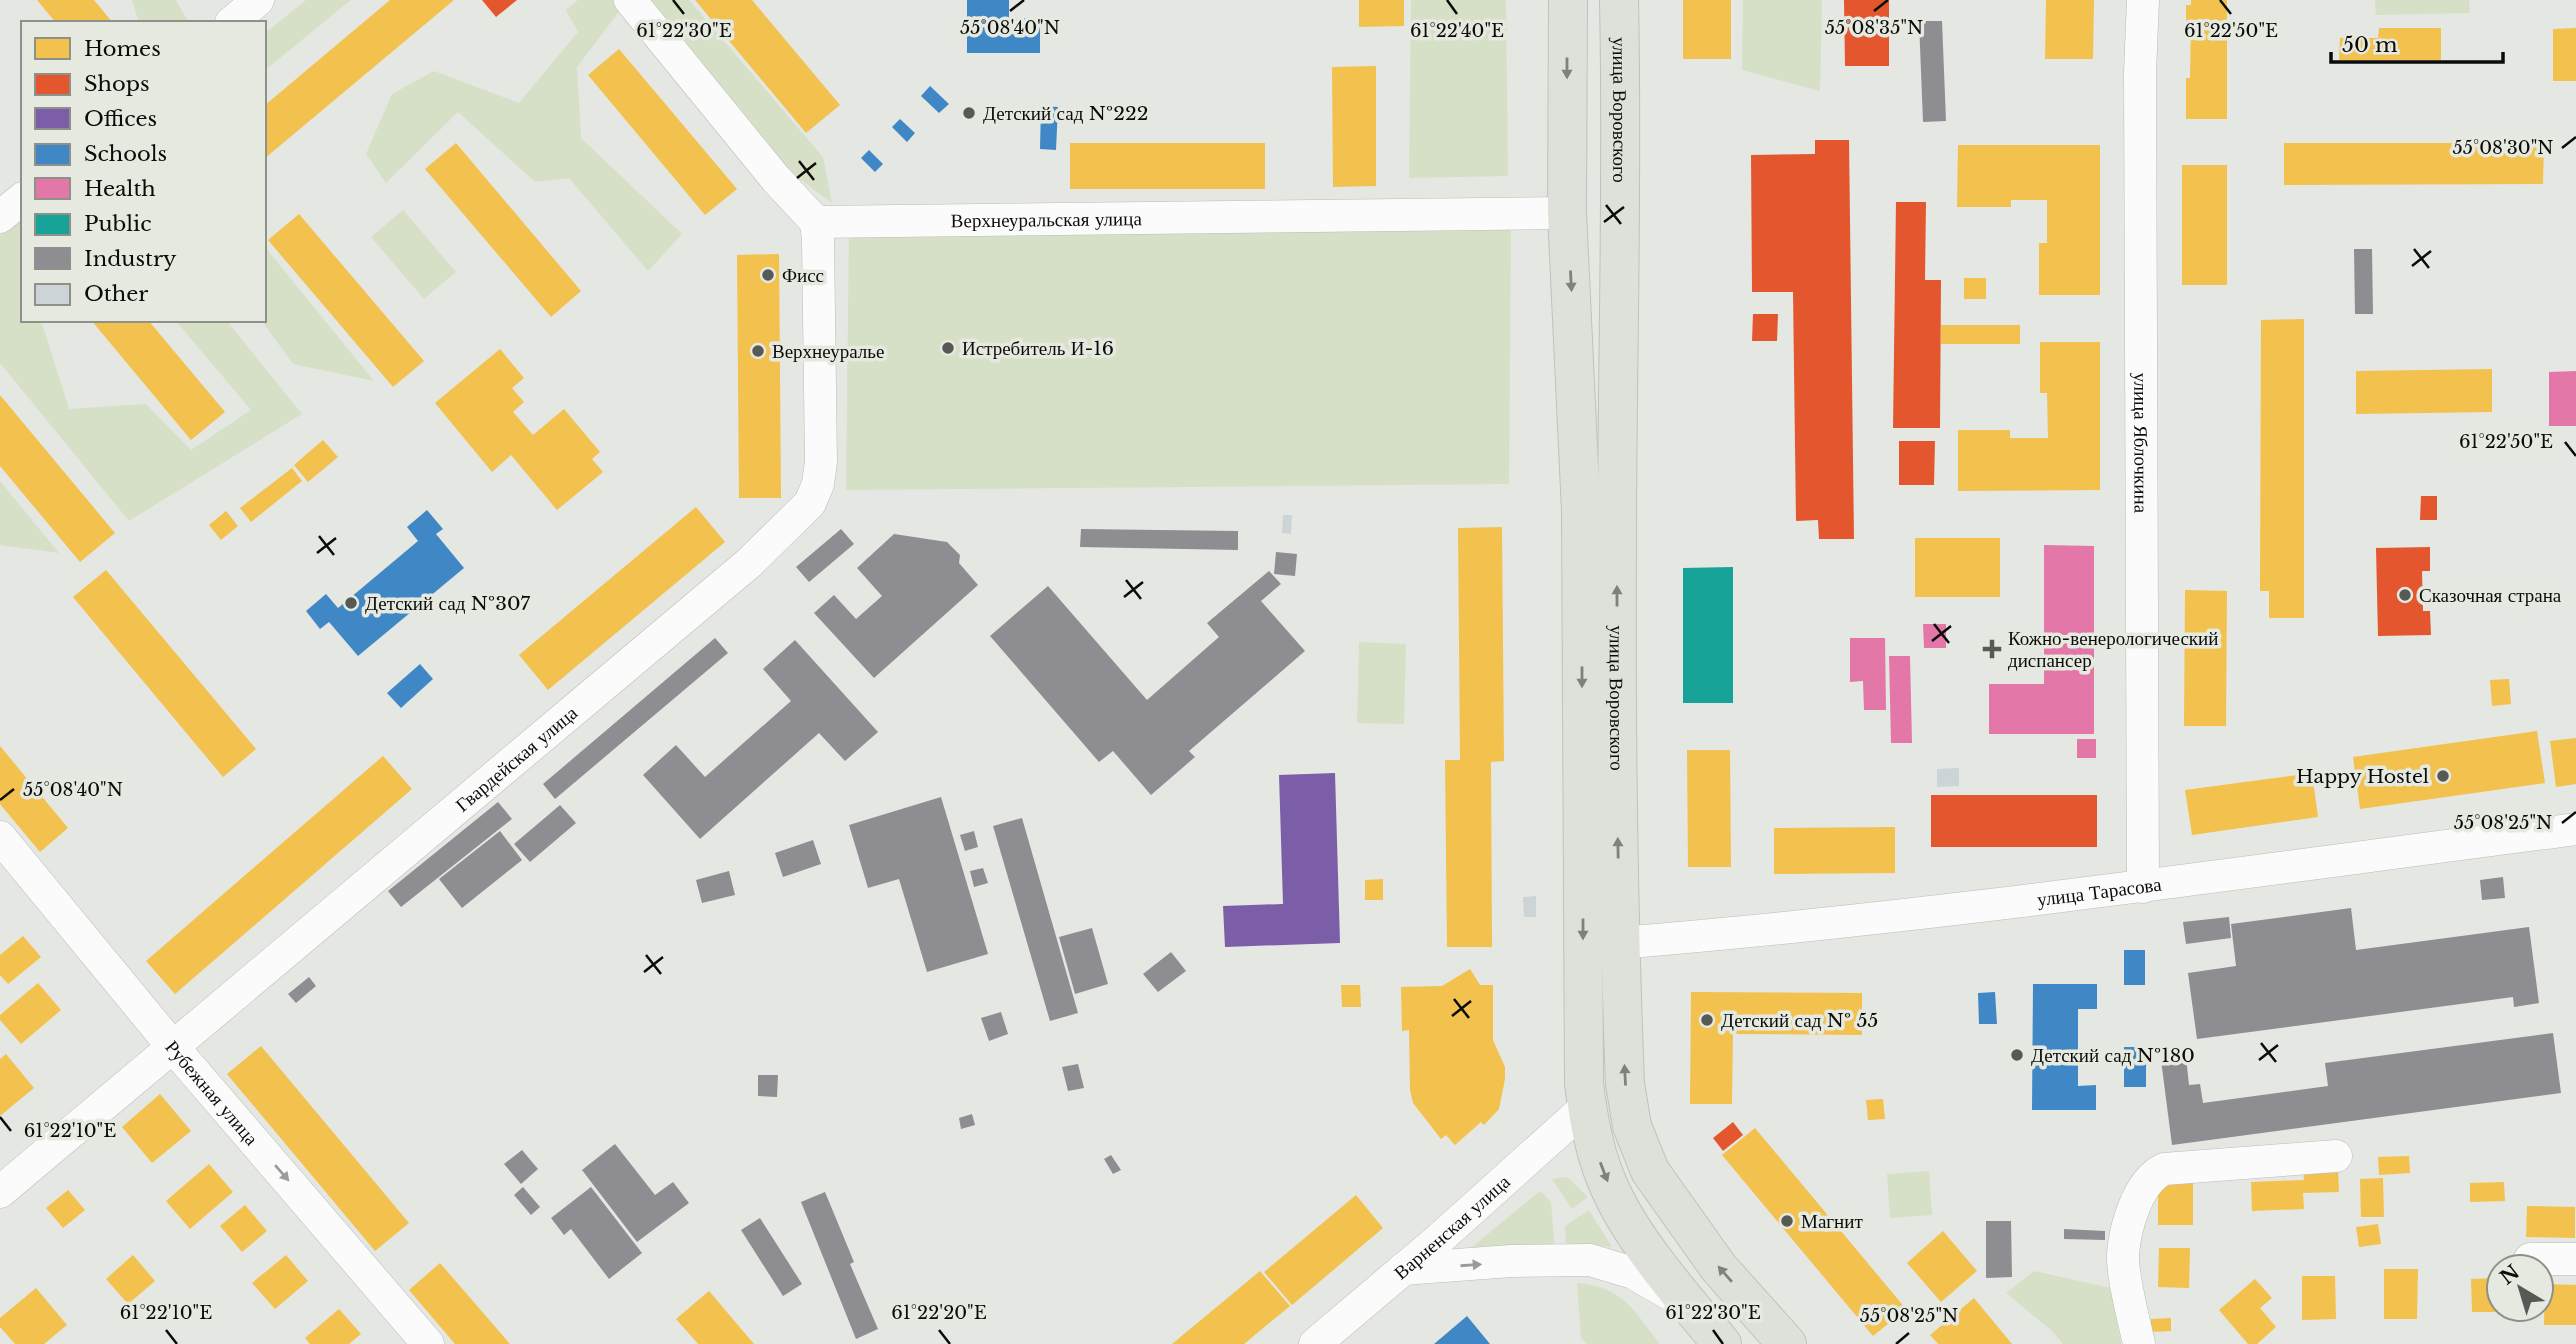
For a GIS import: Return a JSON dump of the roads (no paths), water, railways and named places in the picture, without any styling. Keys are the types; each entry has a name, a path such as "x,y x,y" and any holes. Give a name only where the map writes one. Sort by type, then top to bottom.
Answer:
{"main road":[{"name":"улица Воровского","path":"1567,0 1567,213 1581,511 1583,1058 1587,1106 1595,1149 1612,1194 1642,1241 1722,1344"},
{"name":"улица Воровского","path":"1619,0 1619,943 1625,1084 1632,1126 1650,1171 1719,1268 1787,1344"}],"street":[{"path":"233,21 258,0"},
{"path":"630,0 776,179 816,222"},
{"name":"улица Яблочкина","path":"2143,0 2140,84 2143,887"},
{"path":"0,217 21,200"},
{"name":"Верхнеуральская улица","path":"816,222 1567,213"},
{"name":"Гвардейская улица","path":"0,1192 749,564 810,503 818,484 821,463 816,222"},
{"name":"улица Тарасова","path":"1619,943 2143,887 2576,829"},
{"name":"Рубежная улица","path":"0,837 173,1047 428,1344"},
{"name":"Варненская улица","path":"1315,1344 1587,1106"},
{"path":"2139,1344 2123,1255 2139,1195 2152,1175 2164,1170 2336,1156"},
{"path":"2555,1259 2576,1259"},
{"path":"1402,1269 1511,1261 1590,1260 1633,1273 1690,1306"}],"place":[{"name":"Детский сад №222","path":"969,113"},
{"name":"Фисс","path":"768,275"},
{"name":"Истребитель И-16","path":"948,348"},
{"name":"Верхнеуралье","path":"758,351"},
{"name":"Сказочная страна","path":"2405,595"},
{"name":"Детский сад №307","path":"351,603"},
{"name":"Кожно-венерологический диспансер","path":"1992,649"},
{"name":"Happy Hostel","path":"2443,776"},
{"name":"Детский сад № 55","path":"1707,1020"},
{"name":"Детский сад №180","path":"2017,1055"},
{"name":"Магнит","path":"1787,1221"}]}
